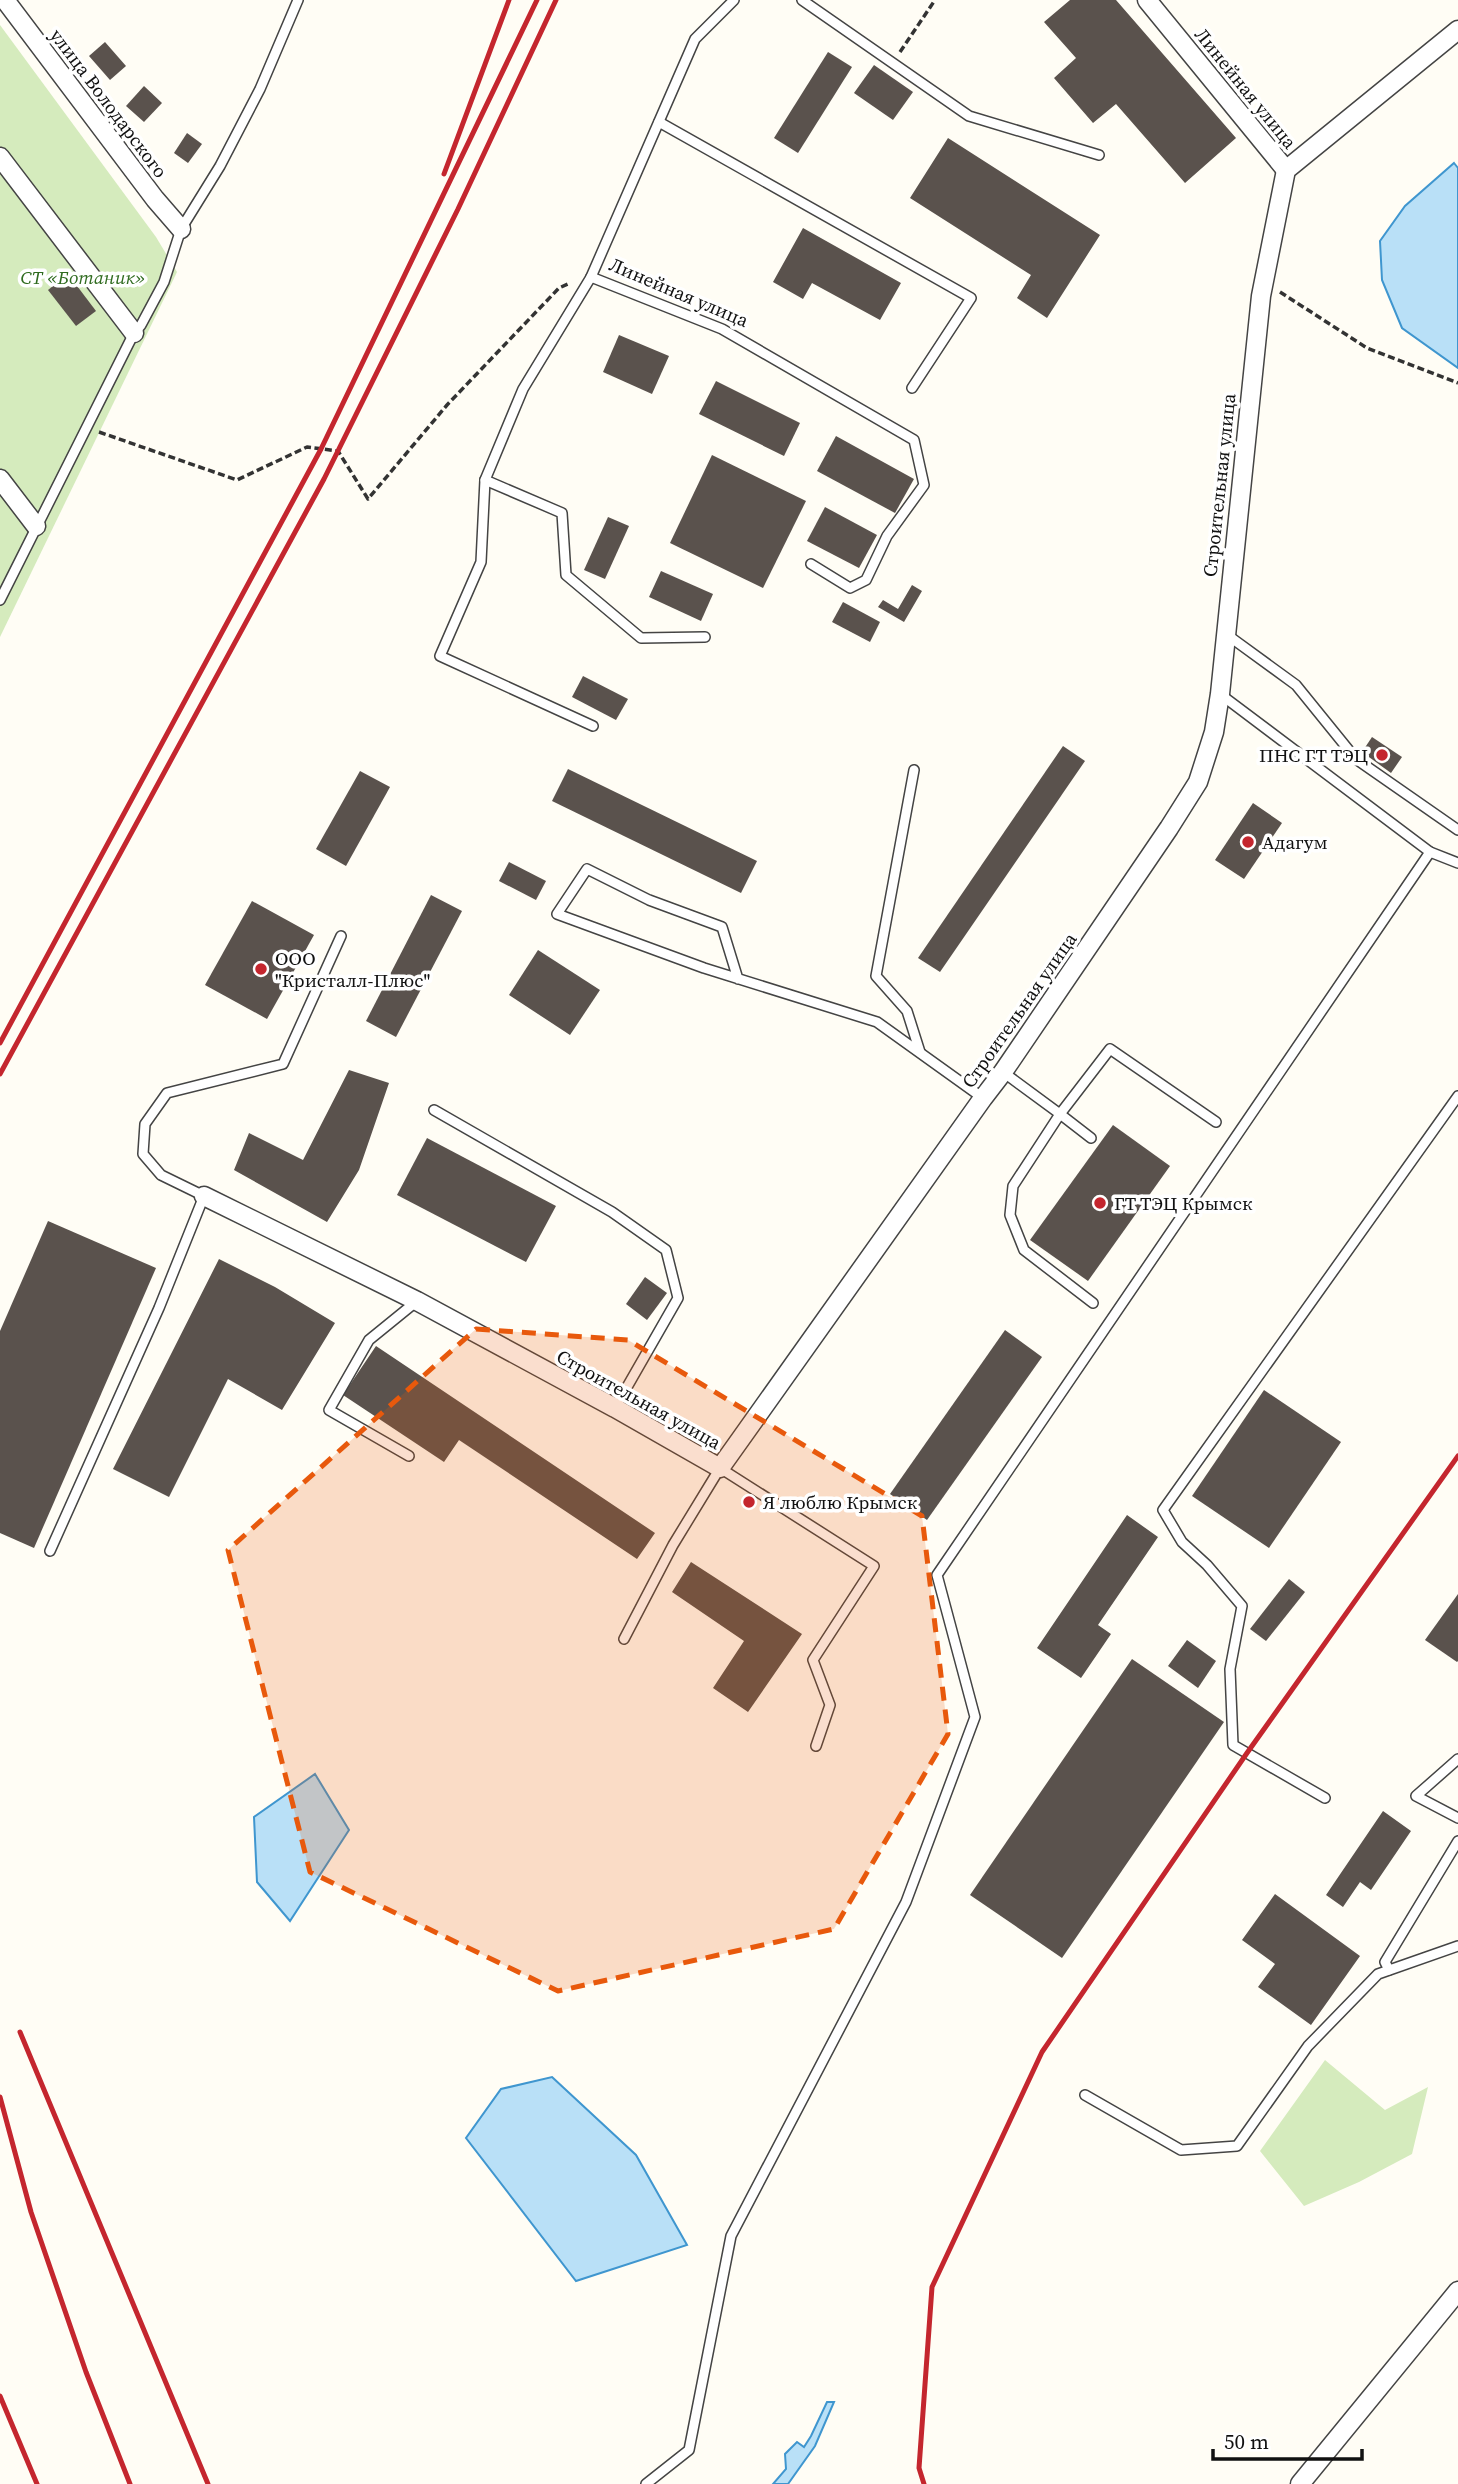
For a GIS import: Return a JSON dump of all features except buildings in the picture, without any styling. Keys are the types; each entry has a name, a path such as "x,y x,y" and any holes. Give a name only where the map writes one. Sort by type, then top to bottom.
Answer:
{"street":[{"name":"улица Володарского","path":"5,0 155,199 181,229"},
{"name":"Линейная улица","path":"1147,0 1286,170"},
{"path":"1286,170 1458,30"},
{"path":"0,157 134,333"},
{"name":"Строительная улица","path":"204,1196 417,1301 720,1468 1003,1072 1198,782 1214,732 1220,694 1224,633 1261,296 1286,170"},
{"path":"0,479 36,526"},
{"path":"1300,2484 1458,2291"}],"lane":[{"path":"0,600 134,333 164,282 181,229 220,166 260,89 298,0"},
{"name":"Линейная улица","path":"734,0 695,39 592,276 722,330 914,440 924,485 887,536 866,580 850,588 811,564"},
{"path":"802,0 969,116 1099,155"},
{"path":"659,122 971,298 912,388"},
{"path":"592,276 523,389 485,480 481,562 440,656 593,726"},
{"path":"485,480 562,513 566,575 641,638 705,637"},
{"path":"1224,633 1296,685 1356,759 1458,830"},
{"path":"1220,694 1430,852 1458,863"},
{"path":"914,770 876,976 907,1011 920,1052"},
{"path":"646,2484 689,2450 730,2236 906,1902 975,1717 937,1575 1430,852"},
{"path":"738,979 722,927 649,900 587,870 557,914 704,968 738,979 877,1022 983,1098"},
{"path":"50,1551 159,1308 204,1196 161,1175 143,1154 145,1124 167,1093 283,1064 341,936"},
{"path":"1093,1303 1024,1250 1010,1215 1013,1186 1060,1114 1110,1049 1216,1122"},
{"path":"1003,1072 1091,1138"},
{"path":"1325,1798 1233,1745 1230,1669 1242,1606 1207,1565 1182,1542 1163,1510 1458,1096"},
{"path":"434,1110 612,1212 666,1250 678,1298 615,1408"},
{"path":"409,1455 329,1410 369,1340 417,1301"},
{"path":"624,1639 673,1545 720,1468 874,1566 813,1660 831,1705 816,1746"},
{"path":"1458,1759 1416,1796 1458,1818"},
{"path":"1389,1970 1385,1962 1458,1841"},
{"path":"1085,2095 1181,2150 1237,2146 1308,2046 1378,1974 1458,1945"}],"path":[{"path":"893,62 935,0"},
{"path":"88,428 237,480 307,447 338,451 368,499 447,405 559,288 585,276 592,276"},
{"path":"1264,281 1367,348 1458,383"}],"highlighted area":[{"path":"476,1329 628,1340 922,1516 948,1734 834,1929 558,1991 310,1872 228,1550"}],"green space":[{"name":"СТ «Ботаник»","path":"0,25 156,237 177,272 0,637"},
{"path":"1325,2060 1385,2110 1428,2087 1412,2154 1359,2182 1304,2206 1260,2151"}],"water":[{"path":"1454,163 1458,168 1458,368 1402,328 1382,280 1380,241 1405,206"},
{"path":"315,1774 349,1830 290,1921 257,1882 254,1817"},
{"path":"552,2077 636,2155 687,2245 576,2281 466,2138 501,2089"},
{"path":"827,2402 834,2402 815,2446 788,2484 773,2484 786,2469 785,2454 797,2442 804,2447"}],"railway":[{"path":"444,174 509,0"},
{"path":"0,1043 321,449 537,0"},
{"path":"0,1074 324,479 458,209 556,0"},
{"path":"924,2484 919,2468 932,2287 1042,2052 1247,1753 1458,1456"},
{"path":"20,2032 208,2484"},
{"path":"0,2097 31,2212 86,2372 130,2484"},
{"path":"0,2396 37,2484"}],"place":[{"name":"ПНС ГТ ТЭЦ","path":"1382,755"},
{"name":"Адагум","path":"1248,842"},
{"name":"ООО \"Кристалл-Плюс\"","path":"261,969"},
{"name":"ГТ ТЭЦ Крымск","path":"1100,1203"},
{"name":"Я люблю Крымск","path":"749,1502"}]}
